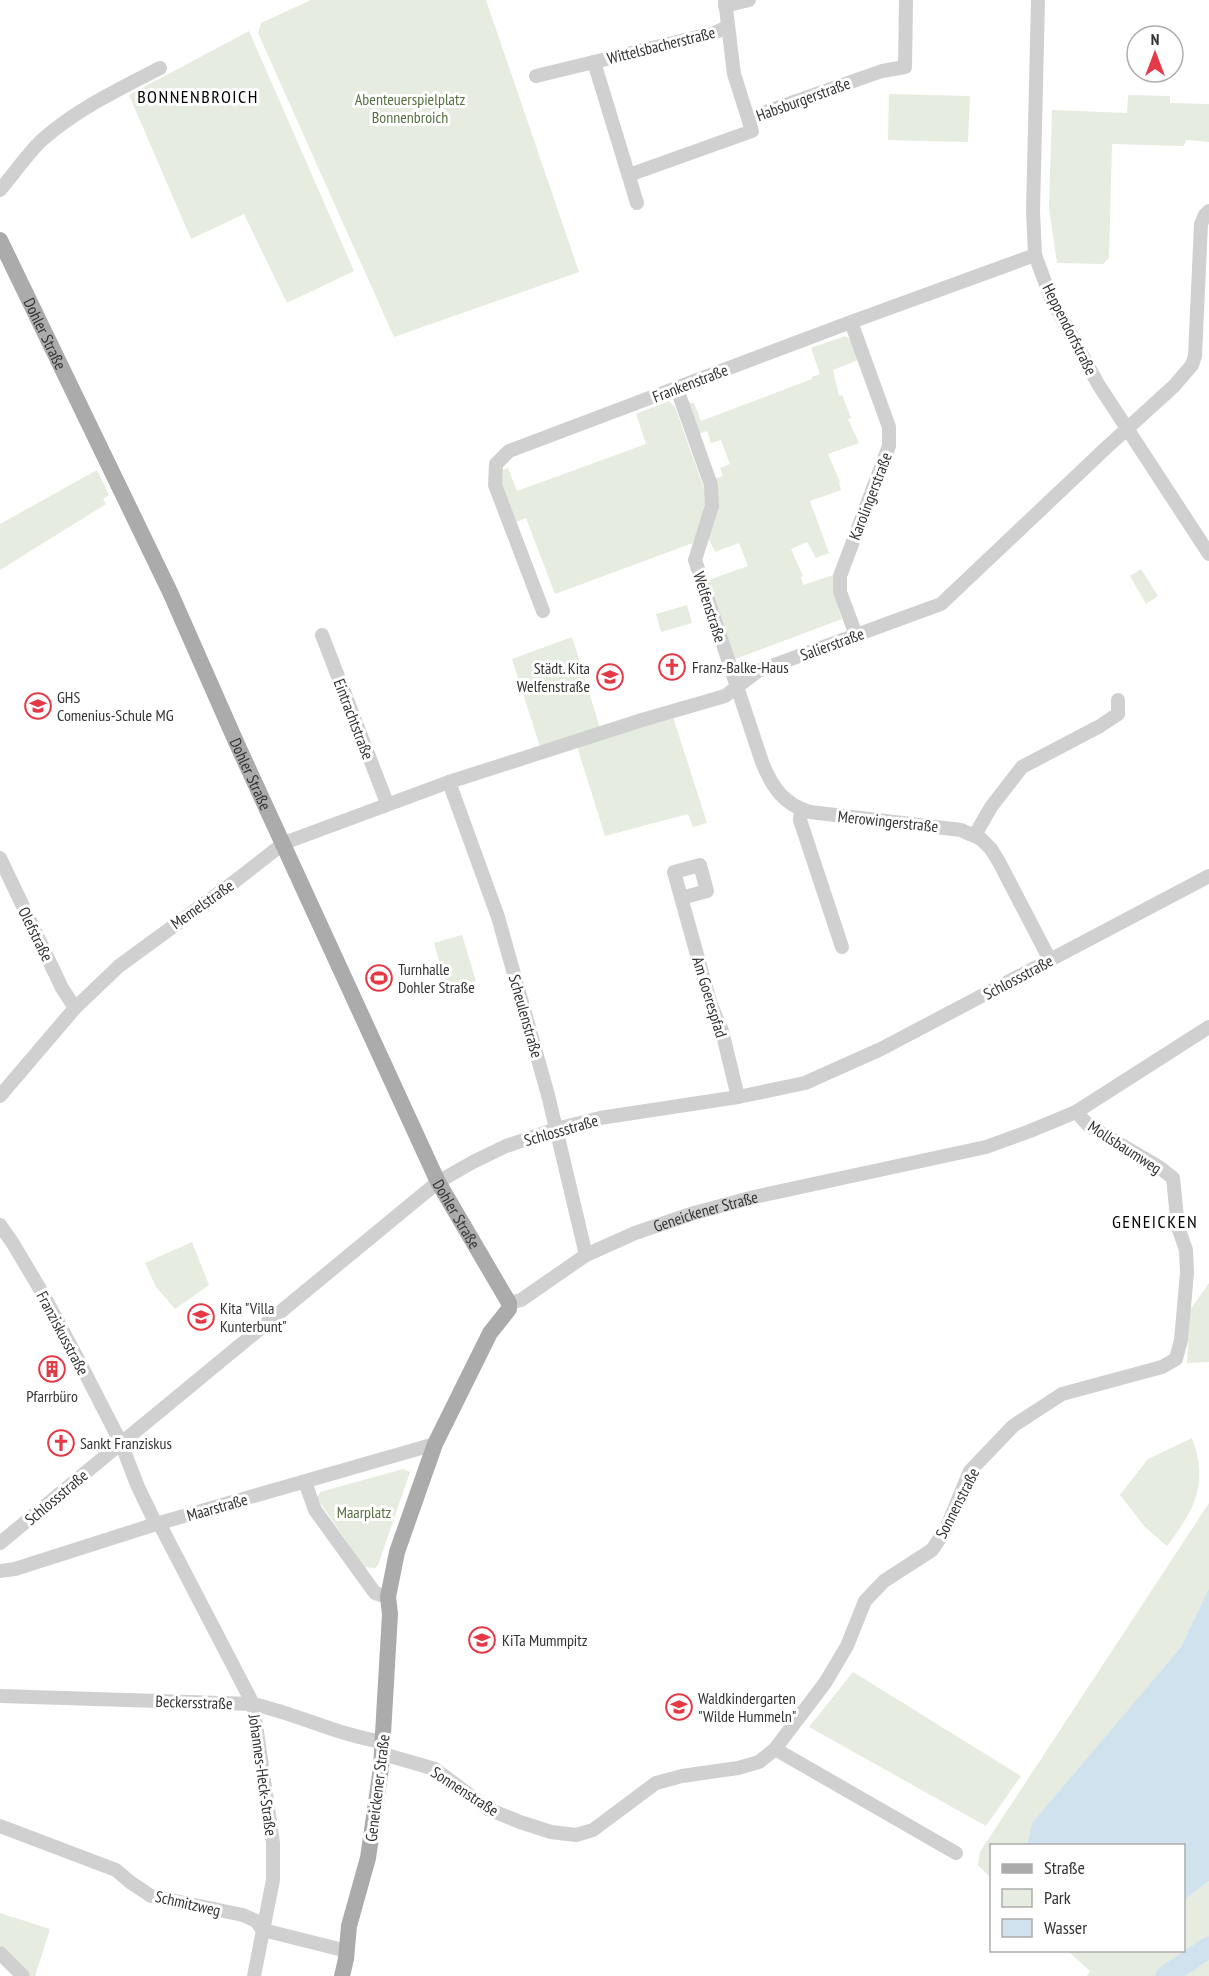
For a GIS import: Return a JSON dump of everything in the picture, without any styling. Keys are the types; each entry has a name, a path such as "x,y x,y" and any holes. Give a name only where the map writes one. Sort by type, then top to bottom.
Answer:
{"main road":[{"name":"Dohler Straße","path":"0,240 160,572 438,1182 509,1303"},
{"name":"Geneickener Straße","path":"342,1976 350,1926 368,1858 383,1748 388,1597 396,1552 435,1444 490,1333 509,1309 509,1303"}],"street":[{"name":"Habsburgerstraße","path":"749,0 725,3 734,74 748,118 882,70 905,67 906,0"},
{"name":"Heppendorfstraße","path":"1038,0 1033,211 1035,255 1051,298 1098,384 1209,554"},
{"name":"Wittelsbacherstraße","path":"536,76 714,33 727,27"},
{"name":"Wittelsbacherstraße","path":"594,62 637,203"},
{"path":"0,190 40,142 69,118 160,68"},
{"path":"629,175 752,131 748,118"},
{"name":"Salierstraße","path":"450,782 642,720 725,696 758,671 941,604 1107,447 1129,429 1174,386 1192,365 1195,356 1201,224 1204,215 1209,211"},
{"name":"Frankenstraße","path":"543,612 495,484 496,464 509,451 1035,255"},
{"name":"Karolingerstraße","path":"851,322 889,427 889,446 840,576 840,592 856,635"},
{"name":"Welfenstraße","path":"677,389 711,484 712,506 694,560 737,688"},
{"name":"Eintrachtstraße","path":"322,635 387,803"},
{"name":"Merowingerstraße","path":"737,688 768,776 778,793 794,806 820,814 955,829 975,835"},
{"path":"1050,960 999,862 987,844 975,835 998,797 1022,766 1100,726 1118,714 1118,700"},
{"name":"Memelstraße","path":"0,1096 75,1008 119,966 284,843 387,803 450,782"},
{"name":"Scheulenstraße","path":"450,782 498,917 556,1129 586,1255"},
{"path":"801,810 800,820 842,947"},
{"name":"Olefstraße","path":"0,858 62,988 75,1008"},
{"name":"Schlossstraße","path":"0,1543 438,1182 473,1162 506,1146 556,1129 600,1118 738,1097 805,1083 881,1049 1209,876"},
{"name":"Am Goerespfad","path":"681,898 711,1005 722,1031 738,1097"},
{"name":"Geneickener Straße","path":"509,1303 521,1300 586,1255 635,1233 694,1213 754,1197 986,1147 1076,1112 1209,1027"},
{"name":"Mollsbaumweg","path":"1076,1112 1089,1126 1159,1167 1173,1178 1178,1227 1186,1251 1187,1273 1181,1340 1176,1359"},
{"name":"Franziskusstraße","path":"0,1225 42,1294 121,1443"},
{"name":"Sonnenstraße","path":"383,1748 435,1769 488,1809 551,1832 576,1835 593,1830 656,1783 759,1762 775,1749 825,1683 847,1646 865,1601 884,1581 932,1550 946,1528 970,1471 1013,1426 1062,1394 1162,1367 1176,1359"},
{"name":"Johannes-Heck-Straße","path":"121,1443 138,1487 253,1704 273,1843 273,1880 254,1976"},
{"name":"Maarstraße","path":"0,1570 15,1569 158,1524 435,1444"},
{"path":"305,1482 315,1510 375,1593 388,1597"},
{"name":"Beckersstraße","path":"0,1696 253,1704 365,1739 383,1748"},
{"path":"775,1749 956,1853"},
{"name":"Schmitzweg","path":"0,1826 116,1870 151,1896 243,1915 256,1921 263,1930 347,1951"},
{"path":"0,1953 23,1976"}],"green space":[{"name":"Abenteuerspielplatz Bonnenbroich","path":"311,0 486,0 579,272 394,337 258,33 261,23"},
{"path":"249,31 354,271 287,303 244,214 191,239 129,95"},
{"path":"889,94 970,96 968,142 888,140"},
{"path":"1128,95 1170,96 1170,103 1209,104 1209,142 1186,140 1184,146 1112,144 1109,258 1103,264 1057,263 1049,208 1052,110 1127,113"},
{"path":"845,336 850,339 858,360 833,370 839,396 842,395 851,418 848,419 859,443 828,454 841,490 810,501 829,553 816,558 807,542 791,549 803,576 801,577 803,585 833,575 833,593 842,619 735,659 709,580 748,566 739,543 715,552 708,537 717,509 717,494 713,479 723,476 720,468 730,464 721,440 711,443 707,431 698,434 686,402 694,403 701,421 812,379 820,374 811,348"},
{"path":"669,401 675,407 706,494 705,509 693,543 555,594 526,518 513,523 500,486 499,471 508,468 517,491 646,444 636,414"},
{"path":"97,470 109,495 103,499 106,504 0,570 0,524"},
{"path":"1141,569 1158,596 1146,604 1130,576"},
{"path":"687,605 692,623 661,632 656,614"},
{"path":"572,637 600,728 540,747 512,659"},
{"path":"673,717 707,823 693,827 688,814 605,836 577,746"},
{"path":"462,935 476,981 447,989 434,943"},
{"path":"192,1242 209,1285 175,1309 156,1287 145,1263"},
{"path":"1209,1283 1209,1362 1187,1363 1190,1310"},
{"path":"1192,1438 1199,1469 1196,1495 1185,1520 1167,1546 1145,1527 1120,1495 1148,1459"},
{"name":"Maarplatz","path":"403,1469 410,1472 378,1565 375,1568 364,1567 317,1498 320,1492"},
{"path":"1209,1503 1209,1588 1181,1647 1032,1823 1027,1844 990,1844 990,1877 978,1865 980,1852"},
{"path":"853,1672 1021,1776 986,1826 809,1727"},
{"path":"1209,1881 1209,1976 1087,1976 1090,1971 1069,1952 1185,1952 1185,1899"},
{"path":"0,1913 50,1929 35,1976 31,1976 0,1945"}],"water":[{"path":"1209,1588 1209,1881 1185,1899 1185,1844 1027,1844 1032,1823 1181,1647"}],"waterway":[{"path":"1166,1976 1209,1947"}],"place":[{"name":"Franz-Balke-Haus","path":"672,667"},
{"name":"Städt. Kita Welfenstraße","path":"610,677"},
{"name":"GHS Comenius-Schule MG","path":"38,706"},
{"name":"Turnhalle Dohler Straße","path":"379,978"},
{"name":"Kita \"Villa Kunterbunt\"","path":"201,1317"},
{"name":"Pfarrbüro","path":"52,1369"},
{"name":"Sankt Franziskus","path":"61,1443"},
{"name":"KiTa Mummpitz","path":"482,1640"},
{"name":"Waldkindergarten \"Wilde Hummeln\"","path":"679,1707"}],"district":[{"name":"BONNENBROICH","path":"198,96"},
{"name":"GENEICKEN","path":"1155,1221"}]}
